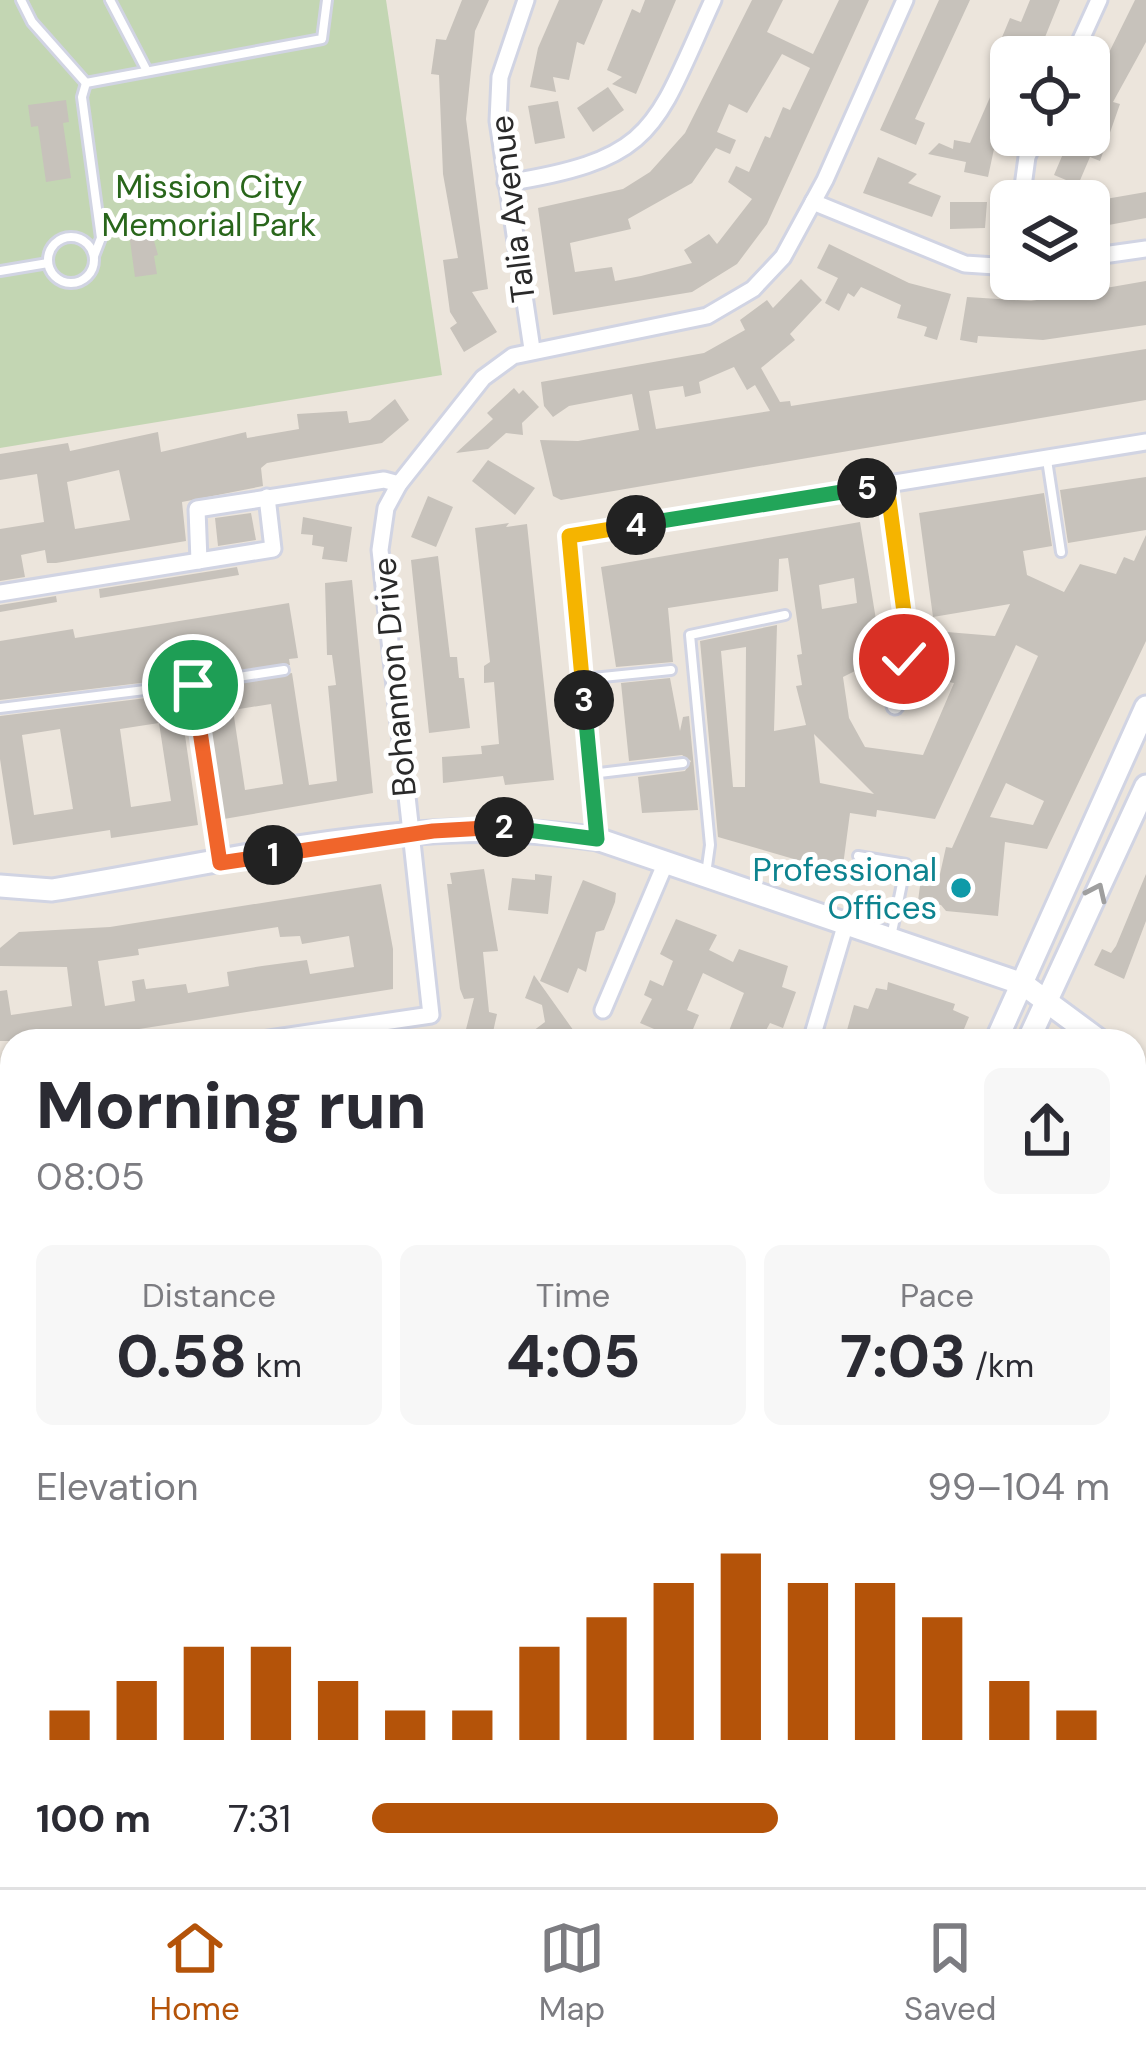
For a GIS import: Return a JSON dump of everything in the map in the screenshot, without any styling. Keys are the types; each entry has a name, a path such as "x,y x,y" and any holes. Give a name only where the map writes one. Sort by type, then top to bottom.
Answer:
{"main road":[{"path":"1002,1029 1146,707"},
{"path":"1033,1029 1146,786"},
{"path":"0,886 52,890 409,834 498,826 597,839 1023,983 1085,1029"}],"street":[{"name":"Talia Avenue","path":"526,0 500,77 506,182 532,350"},
{"path":"506,182 599,164 628,147 658,119 713,0"},
{"name":"Bohannon Drive","path":"336,1029 431,1015 380,550 386,508 399,484 483,378 513,356 655,331 707,316 753,289 783,257 813,202 905,0"},
{"path":"1082,36 1099,0"},
{"path":"813,202 965,264 990,266"},
{"path":"1110,254 1146,248"},
{"path":"597,839 569,536 1146,442"},
{"path":"200,561 197,509 384,480 399,484"},
{"path":"887,485 906,627 895,706"},
{"path":"0,593 273,549 267,497"},
{"path":"603,1010 666,862"},
{"path":"815,1029 846,923"}],"lane":[{"path":"21,0 32,22 86,83"},
{"path":"110,0 147,71"},
{"path":"86,83 322,39 327,0"},
{"path":"48,263 58,278 75,283 90,273 101,238 82,97 86,83"},
{"path":"48,263 53,246 68,237 85,241 94,256"},
{"path":"0,271 48,263"},
{"path":"1046,458 1061,552"},
{"path":"705,876 710,845 690,635 785,615"},
{"path":"0,708 284,670"},
{"path":"582,680 670,670"},
{"path":"193,685 220,863"},
{"path":"591,774 683,764"},
{"path":"858,856 907,864 890,938"}],"green space":[{"name":"Mission City Memorial Park","path":"0,0 386,0 442,375 0,448"}],"building":[{"path":"462,0 489,0 475,31 466,119 488,289 472,292 497,332 464,352 450,328 457,323 450,312 443,260 458,258 443,174 439,75 431,74 436,39 446,40"},
{"path":"559,0 603,0 584,45 577,42 569,80 553,77 556,92 530,87 538,48"},
{"path":"645,0 676,0 636,94 612,84 622,77 607,70 632,9 640,13"},
{"path":"752,0 783,0 767,32 813,54 839,0 869,0 767,224 737,264 692,292 553,315 538,208 623,189 650,172 685,133","holes":["782,54 810,68 790,110 783,107 770,138 765,136 749,172 736,166 728,182 752,199 717,244 709,234 684,250 692,263 641,276 615,281 612,267 575,272 570,243 631,229 628,219 692,183 716,148 730,154 736,140 717,132 729,104 747,113"]},
{"path":"939,0 970,0 915,119 925,123 916,145 880,130"},
{"path":"1030,0 1060,0 1045,36 1002,36 1010,18 1021,22"},
{"path":"1135,0 1146,0 1146,42 1113,102 1120,104 1110,132 1110,51"},
{"path":"608,87 624,110 593,132 577,108"},
{"path":"990,97 992,156 988,177 964,172 966,162 928,154 939,143 953,149 954,140 970,143"},
{"path":"66,100 69,122 63,123 71,178 46,182 38,126 31,127 28,105"},
{"path":"558,101 565,138 535,144 528,106"},
{"path":"1062,156 1102,156 1100,161 1090,157 1080,180 1054,175"},
{"path":"878,157 917,174 908,183 941,196 932,217 863,193"},
{"path":"1146,192 1146,218 1110,225 1110,198"},
{"path":"950,202 987,202 985,228 950,229"},
{"path":"149,223 158,255 154,256 157,274 135,277 128,226"},
{"path":"829,244 909,283 951,294 937,340 924,336 927,327 897,318 901,305 861,287 854,297 848,293 839,311 825,303 838,278 817,268"},
{"path":"801,279 822,300 790,334 795,340 761,368 780,402 790,401 791,406 1146,349 1146,400 561,500 553,496 540,440 578,441 639,430 632,394 569,406 553,417 544,406 541,382 704,353 745,330 740,320 767,300 773,308","holes":["734,367 747,390 755,385 770,411 656,429 649,391 683,386 685,397 701,393 699,382"]},
{"path":"1146,281 1146,325 1043,340 978,336 977,343 960,340 967,297 1110,300 1110,287"},
{"path":"514,388 519,394 523,390 539,407 522,423 523,435 506,433 488,449 456,453 493,419 487,413"},
{"path":"395,399 409,420 382,443 267,463 261,468 263,486 182,502 186,541 56,563 47,563 45,550 21,555 25,577 0,581 0,529 44,522 37,474 0,480 0,454 68,443 70,451 158,432 161,452 246,432 247,438 299,429 297,414 347,411 349,423 370,420","holes":["119,470 130,520 75,529 67,482"]},
{"path":"488,460 535,488 515,515 472,481"},
{"path":"1146,477 1146,530 1068,543 1060,490"},
{"path":"1044,493 1052,546 1023,551 1027,575 1064,592 1080,564 1116,574 1124,557 1134,561 1146,535 1146,641 1047,849 1005,842 998,916 946,911 941,905 918,901 922,871 940,874 946,847 952,848 1038,656 1016,645 935,819 877,810 876,817 850,813 842,873 718,837 700,641 777,625 774,731 806,725 796,686 802,685 797,655 802,654 788,558 779,559 778,591 668,608 673,662 616,667 601,567 860,522 879,638 874,638 875,661 843,677 849,718 865,747 923,755 954,683 934,679 935,631 995,636 1010,604 933,617 919,513","holes":["854,578 857,603 822,609 819,585","746,647 745,787 733,787 721,651","814,734 874,794 820,783","1006,783 1044,801 1033,825 990,817"]},
{"path":"428,496 453,507 436,547 411,537"},
{"path":"251,513 256,540 218,546 215,518"},
{"path":"303,517 352,527 347,562 322,559 324,547 312,545 313,535 301,534"},
{"path":"509,523 506,527 527,524 554,780 505,785 503,776 443,783 442,757 482,754 481,746 499,744 494,682 484,683 484,666 490,662 475,528"},
{"path":"438,556 450,657 457,657 459,678 464,678 470,728 429,733 411,560"},
{"path":"237,567 239,575 100,598 99,589"},
{"path":"352,580 373,793 224,819 204,691 292,673 309,785 337,781 328,686 336,685 332,655 327,655 325,583","holes":["271,704 283,784 245,790 233,710"]},
{"path":"56,596 57,602 0,612 0,605"},
{"path":"289,603 298,658 289,659 290,665 0,700 0,641 73,629 75,638"},
{"path":"670,678 680,731 683,717 689,716 698,810 642,813 638,777 685,771 691,761 682,755 629,761 621,683"},
{"path":"179,694 198,825 111,838 110,830 13,845 0,759 0,716","holes":["159,723 171,801 131,807 120,729","60,729 73,809 34,815 22,735"]},
{"path":"484,869 498,951 483,952 489,1012 497,1014 494,1029 466,1029 474,998 464,999 460,989 447,884 452,884 450,873"},
{"path":"535,874 552,876 548,914 508,910 512,878 535,880"},
{"path":"1146,874 1146,921 1124,979 1094,965 1102,949 1111,953 1116,946"},
{"path":"583,880 616,893 615,902 604,930 596,932 586,972 578,968 568,993 540,981"},
{"path":"381,884 393,949 393,989 139,1029 0,1029 0,991 7,990 11,1015 72,1006 67,967 0,966 0,948 19,932 110,927","holes":["278,927 280,937 300,936 302,944 349,936 354,967 310,974 307,960 262,966 227,972 229,986 188,993 186,984 146,989 144,979 132,981 135,1001 105,1006 98,961 139,955 138,949"]},
{"path":"676,919 717,935 709,950 733,962 739,949 788,966 782,987 796,992 783,1028 770,1023 767,1029 730,1029 744,993 703,973 687,1010 699,1015 693,1029 654,1029 640,1023 652,999 644,995 650,980 663,986 673,961 660,954"},
{"path":"534,975 572,1029 536,1029 545,1022 542,1005 525,998"},
{"path":"888,982 955,1004 953,1010 969,1017 964,1029 847,1029 854,1005 868,1009 876,988 887,990"}],"place":[{"name":"Professional Offices","path":"961,888"}],"route":[{"path":"193,685 220,863 409,834 498,826 597,839 569,536 887,485 906,627 904,659"}]}
